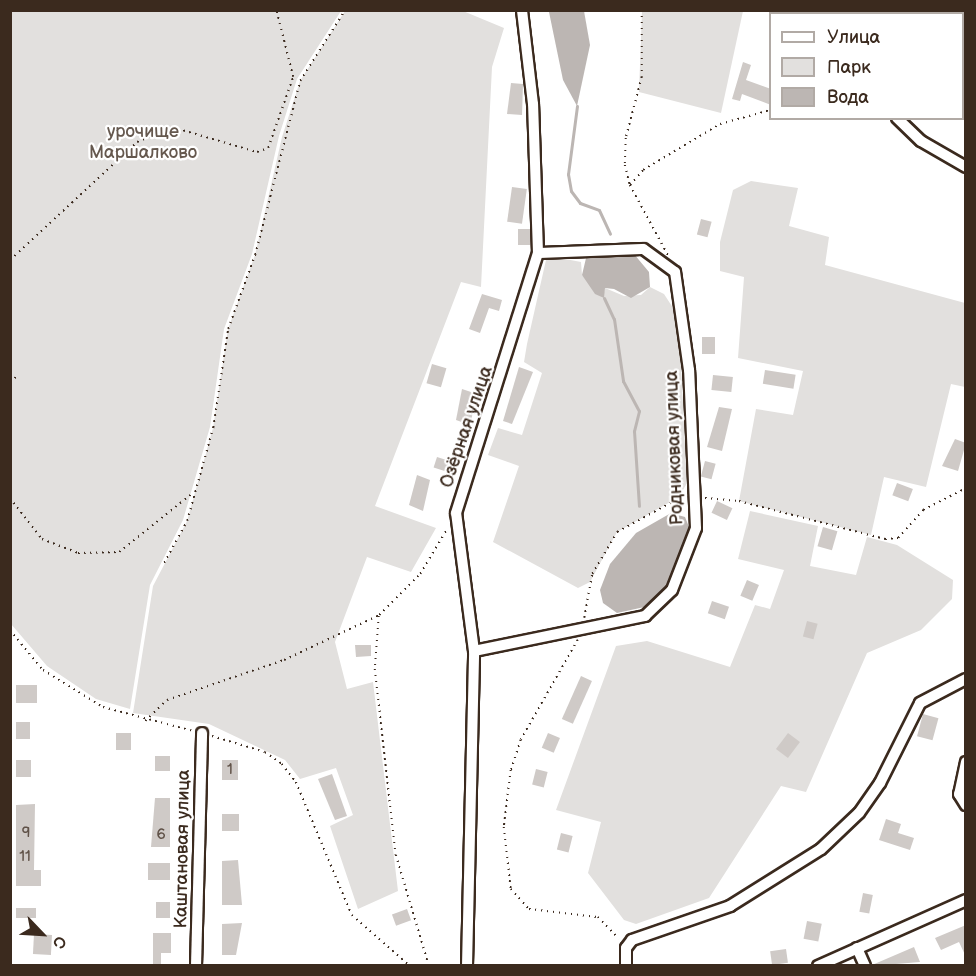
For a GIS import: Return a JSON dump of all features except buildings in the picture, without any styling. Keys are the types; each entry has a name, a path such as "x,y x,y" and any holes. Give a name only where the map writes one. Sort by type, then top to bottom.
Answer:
{"street":[{"name":"Озёрная улица","path":"467,966 474,651 456,513 538,253 533,104 522,10"},
{"path":"899,120 921,141 966,167"},
{"path":"538,253 643,249 675,272"},
{"name":"Родниковая улица","path":"474,651 645,616 661,603 690,553 695,494 689,370 675,272"},
{"path":"626,966 625,952 632,940 730,906 821,849 859,813 880,783 920,703 966,679"},
{"name":"Каштановая улица","path":"196,966 202,733"},
{"path":"966,762 959,794 966,805"},
{"path":"818,966 966,900"},
{"path":"857,948 865,966"}],"path":[{"path":"10,260 137,142 172,127 257,152 268,148 293,77 276,10"},
{"path":"164,563 187,521 213,428 228,330 255,255 282,137 300,81 345,10"},
{"path":"642,10 642,77 626,138 630,185 675,272"},
{"path":"630,185 643,170 720,124 769,111"},
{"path":"10,382 18,375"},
{"path":"625,952 610,923 598,917 529,909 511,889 504,826 511,770 521,740 582,629 592,574 617,532 695,494 739,501 885,539 898,538 923,510 966,488"},
{"path":"10,498 42,538 59,549 119,552 194,492"},
{"path":"144,722 167,700 284,660 379,615 420,574 456,513"},
{"path":"379,615 375,669 396,855 429,966"},
{"path":"10,630 43,670 103,707 144,722 202,733 265,752 282,764 296,782 352,915 369,936 410,966"}],"green space":[{"name":"урочище Маршалково","path":"10,11 341,11 297,79 279,136 252,254 224,329 210,427 183,520 150,585 130,709 96,699 47,666 11,624"},
{"path":"345,11 463,11 504,28 492,67 481,287 461,282 375,506 436,528 411,572 367,557 335,642 347,689 373,682 398,891 358,909 330,826 353,815 336,768 300,779 285,760 209,724 133,713 153,586 187,521 213,428 228,329 255,255 282,137 300,81"},
{"path":"642,11 743,11 721,113 639,92"},
{"path":"751,181 798,188 789,226 829,237 825,265 965,303 965,387 951,384 926,487 884,477 871,535 739,501 756,409 793,415 803,371 738,358 744,277 720,271 720,242 733,190"},
{"path":"560,258 581,262 582,275 603,297 605,288 624,296 641,295 650,287 664,294 677,314 680,347 687,483 679,497 617,532 590,582 578,588 493,542 519,466 488,455 498,428 522,435 542,373 524,362 527,344 546,260"},
{"path":"750,511 818,526 810,566 856,575 867,537 897,545 953,580 952,599 921,630 867,653 806,792 781,786 709,898 636,924 624,920 588,873 601,822 556,810 616,646 647,641 730,667 755,605 770,609 784,570 738,559"}],"water":[{"path":"584,11 590,45 577,106 563,80 549,12"},
{"path":"587,254 634,254 649,272 650,287 631,298 614,289 605,288 604,298 595,294 582,275"},
{"path":"671,513 685,517 689,527 673,578 649,606 617,613 603,603 600,590 610,564 636,533"}],"waterway":[{"path":"577,106 568,174 571,191 580,203 599,210 610,234"},
{"path":"604,298 614,319 623,381 639,411 634,431 639,506"}]}
